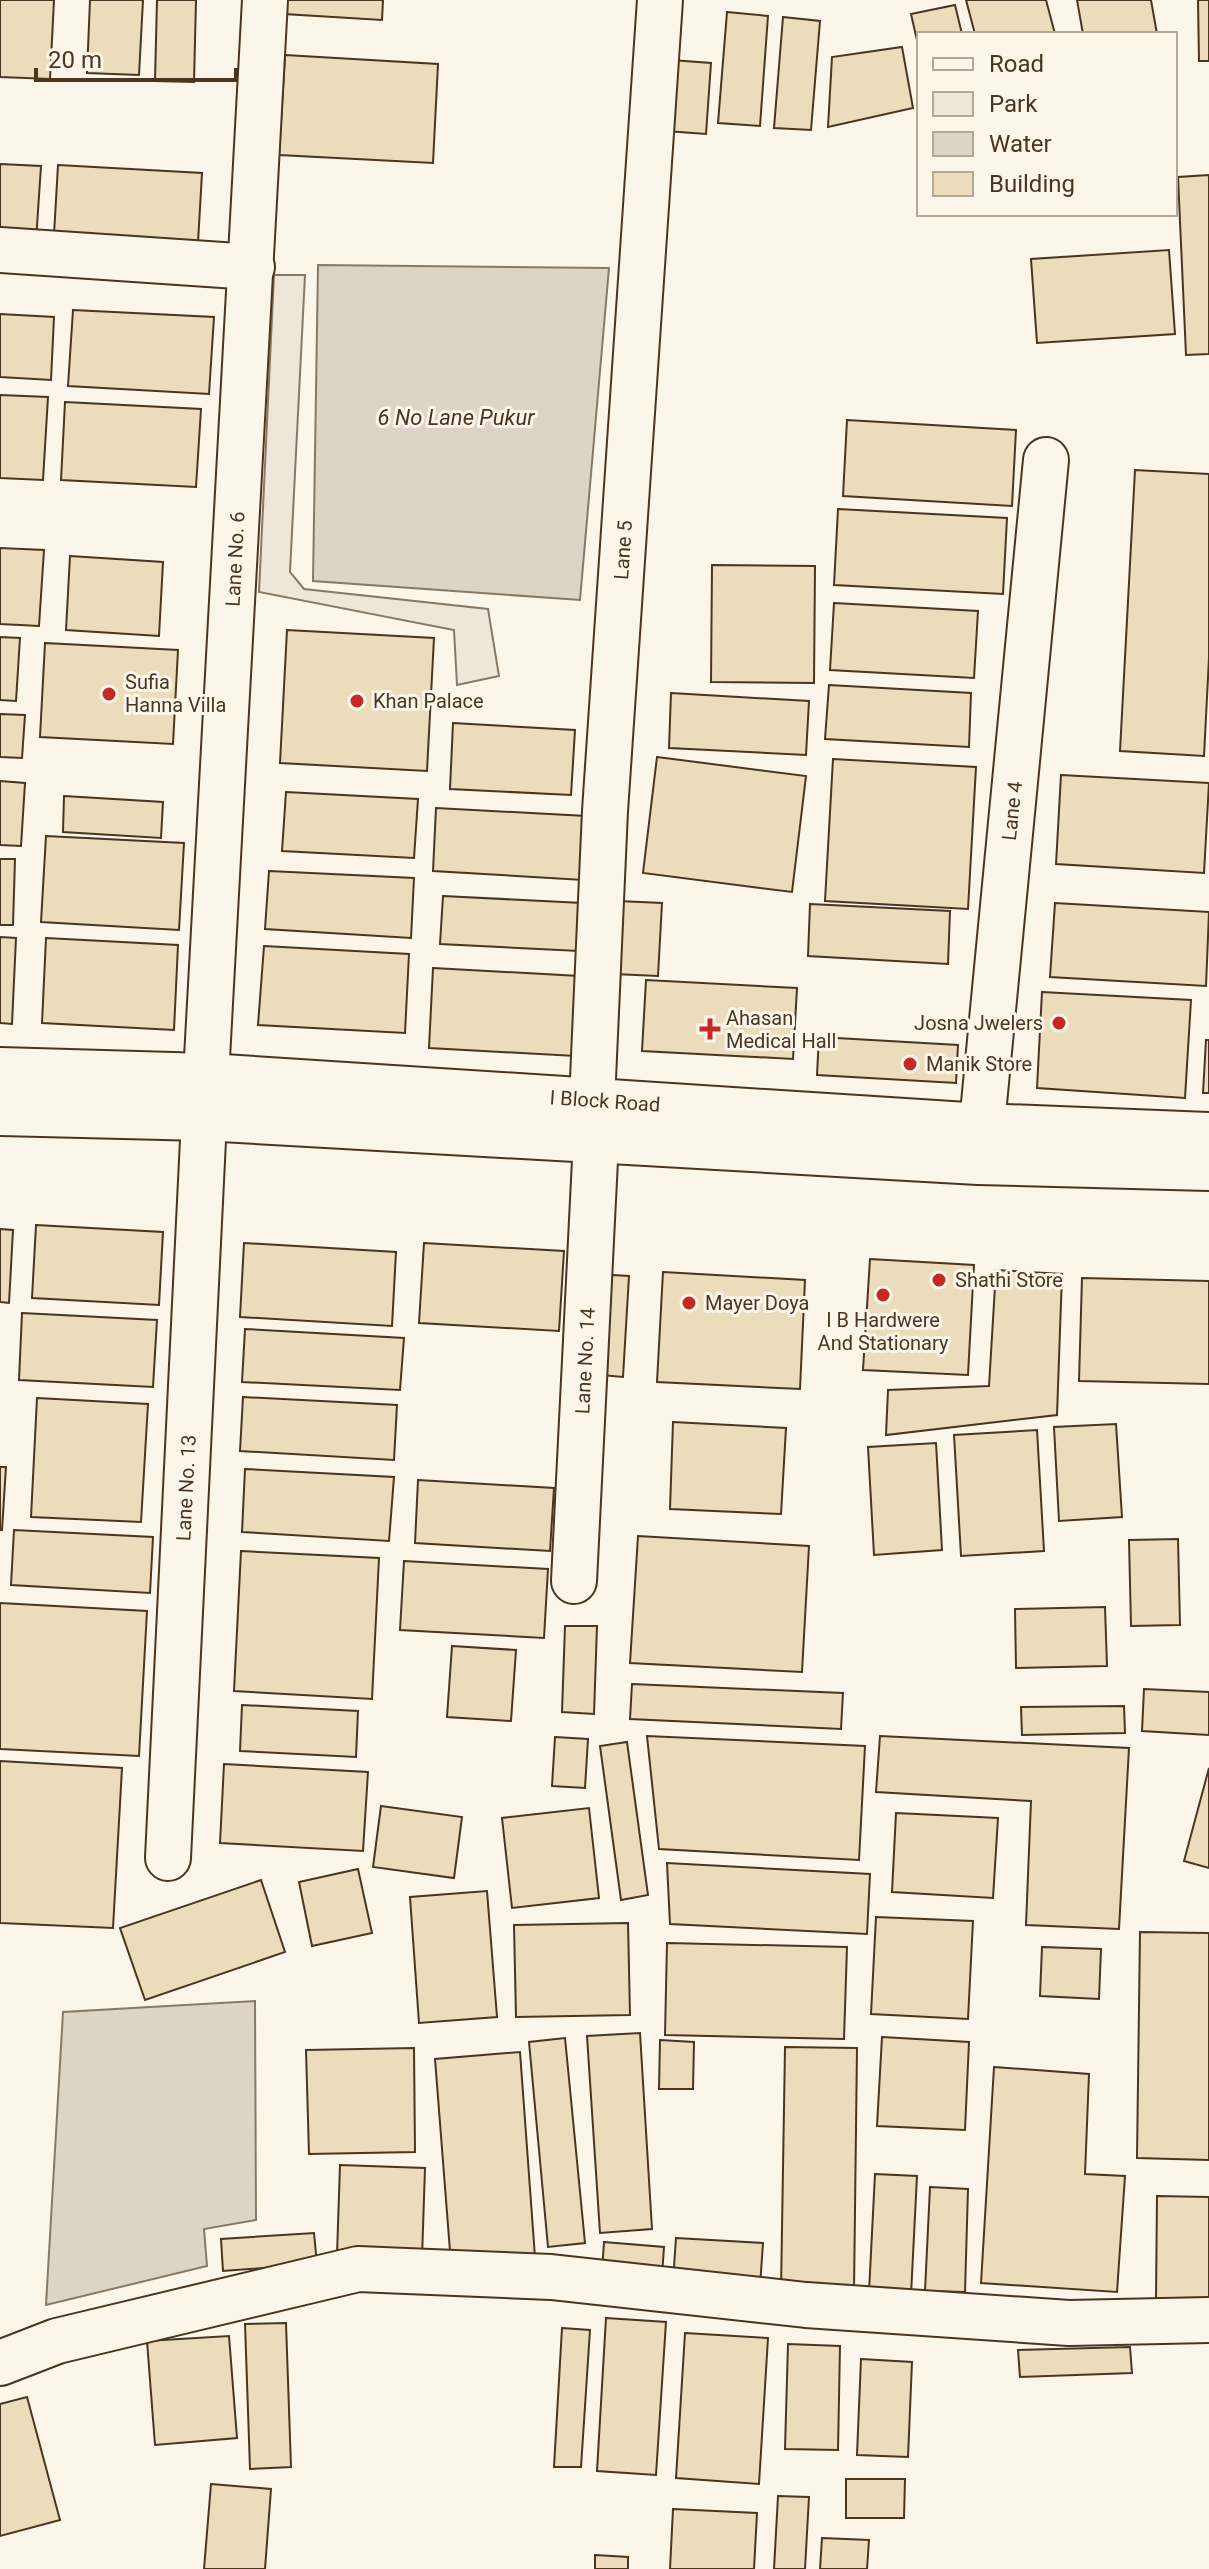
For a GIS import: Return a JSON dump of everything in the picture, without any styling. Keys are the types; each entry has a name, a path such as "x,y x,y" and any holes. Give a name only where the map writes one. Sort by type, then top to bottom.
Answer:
{"street":[{"name":"Lane No. 6","path":"206,1097 265,0"},
{"name":"Lane 5","path":"594,1120 605,811 660,0"},
{"path":"0,250 252,267"},
{"name":"Lane 4","path":"980,1144 1046,460"},
{"name":"I Block Road","path":"0,1070 206,1097 980,1144 1209,1168"},
{"name":"I Block Road","path":"0,1113 206,1097"},
{"name":"Lane No. 13","path":"168,1858 206,1097"},
{"name":"Lane No. 14","path":"574,1581 594,1120"},
{"name":"I Block Road","path":"980,1144 1209,1135"},
{"path":"0,2363 57,2341 358,2269 551,2277 806,2305 1069,2323 1209,2320"}],"green space":[{"path":"274,275 305,275 290,572 304,589 488,609 499,676 457,685 454,630 259,592"}],"water":[{"name":"6 No Lane Pukur","path":"318,265 609,268 580,600 313,581"},
{"path":"255,2001 256,2220 204,2229 207,2266 46,2305 63,2012"}],"building":[{"path":"0,0 54,0 50,79 0,77"},
{"path":"90,0 143,0 139,75 87,73"},
{"path":"157,0 196,0 194,82 155,81"},
{"path":"284,0 383,0 382,20 284,14"},
{"path":"966,0 1046,0 1054,32 974,32"},
{"path":"1077,0 1151,0 1157,32 1083,32"},
{"path":"1198,0 1209,0 1209,61 1199,61"},
{"path":"955,5 962,32 917,32 917,40 911,14"},
{"path":"727,12 768,16 760,126 718,123"},
{"path":"783,17 820,21 811,130 774,128"},
{"path":"902,47 913,108 828,127 832,57"},
{"path":"285,55 438,64 433,163 279,155"},
{"path":"671,60 711,63 706,134 666,131"},
{"path":"0,164 41,166 36,241 0,239"},
{"path":"58,165 202,173 197,260 53,252"},
{"path":"1209,175 1209,354 1186,355 1178,177"},
{"path":"1169,250 1175,334 1037,343 1031,259"},
{"path":"73,310 214,317 209,394 68,386"},
{"path":"0,314 54,317 51,380 0,377"},
{"path":"0,395 48,397 43,480 0,478"},
{"path":"65,402 201,409 196,487 61,480"},
{"path":"847,420 1016,430 1012,506 843,496"},
{"path":"1135,470 1209,474 1209,658 1204,756 1120,751"},
{"path":"838,509 1007,518 1003,594 834,585"},
{"path":"0,548 44,550 39,626 0,624"},
{"path":"70,556 163,562 159,636 66,630"},
{"path":"712,565 815,566 814,683 711,682"},
{"path":"834,603 978,611 974,678 830,670"},
{"name":"Khan Palace","path":"287,630 434,638 427,771 280,763"},
{"path":"0,637 20,638 16,701 0,700"},
{"name":"Sufia Hanna Villa","path":"45,643 178,650 173,744 40,737"},
{"path":"829,685 971,693 969,747 825,739"},
{"path":"671,693 809,701 806,755 669,748"},
{"path":"0,714 25,715 22,758 0,757"},
{"path":"453,723 575,730 571,795 450,789"},
{"path":"657,757 806,776 792,892 643,873"},
{"path":"833,759 976,767 968,909 825,901"},
{"path":"1061,775 1209,783 1204,873 1056,864"},
{"path":"0,781 25,783 21,846 0,845"},
{"path":"286,792 418,799 414,858 282,851"},
{"path":"64,796 163,802 161,838 63,832"},
{"path":"436,808 586,816 583,880 433,871"},
{"path":"46,836 184,843 179,930 41,922"},
{"path":"0,859 15,859 13,925 0,925"},
{"path":"269,871 414,878 411,938 265,929"},
{"path":"443,896 582,903 579,951 440,944"},
{"path":"618,901 662,903 658,976 614,974"},
{"path":"1055,903 1209,912 1206,986 1050,977"},
{"path":"810,904 950,911 948,964 808,956"},
{"path":"0,937 16,938 12,1024 0,1023"},
{"path":"46,938 178,945 174,1030 42,1023"},
{"path":"264,946 409,954 405,1033 258,1025"},
{"path":"433,968 579,976 575,1056 429,1048"},
{"path":"646,980 797,988 793,1059 642,1051"},
{"path":"1042,992 1191,1000 1185,1098 1037,1088"},
{"path":"819,1037 958,1045 956,1083 817,1075"},
{"path":"1206,1040 1209,1040 1209,1093 1203,1093"},
{"path":"36,1225 163,1232 159,1305 32,1298"},
{"path":"0,1229 13,1230 9,1303 0,1302"},
{"path":"244,1243 396,1252 392,1326 240,1317"},
{"path":"424,1243 564,1251 559,1331 419,1323"},
{"path":"870,1259 974,1265 968,1375 863,1370"},
{"path":"996,1270 1062,1274 1057,1415 886,1435 888,1390 989,1386"},
{"path":"663,1272 805,1280 800,1389 657,1382"},
{"path":"595,1274 629,1276 623,1377 590,1374"},
{"path":"1082,1278 1209,1281 1209,1384 1079,1381"},
{"path":"22,1313 157,1320 153,1387 19,1380"},
{"path":"245,1329 404,1338 400,1390 242,1382"},
{"path":"243,1397 397,1405 394,1460 240,1451"},
{"path":"37,1398 148,1404 141,1522 31,1517"},
{"path":"673,1422 786,1428 781,1514 670,1509"},
{"path":"1116,1424 1122,1517 1059,1521 1054,1427"},
{"path":"1037,1430 1044,1551 961,1556 954,1435"},
{"path":"936,1443 942,1550 874,1555 868,1447"},
{"path":"0,1467 6,1467 2,1530 0,1530"},
{"path":"245,1469 394,1477 389,1541 242,1532"},
{"path":"418,1480 554,1488 550,1551 415,1543"},
{"path":"14,1530 153,1537 150,1593 11,1585"},
{"path":"638,1536 809,1546 802,1672 630,1663"},
{"path":"1178,1539 1180,1625 1131,1626 1129,1540"},
{"path":"241,1551 379,1558 372,1699 234,1691"},
{"path":"404,1561 548,1569 544,1638 400,1630"},
{"path":"0,1603 147,1611 139,1756 0,1749"},
{"path":"1105,1607 1107,1666 1016,1668 1015,1609"},
{"path":"565,1626 597,1626 594,1714 562,1712"},
{"path":"452,1646 516,1650 511,1721 447,1717"},
{"path":"632,1684 843,1693 841,1729 630,1719"},
{"path":"1144,1689 1209,1692 1209,1735 1142,1731"},
{"path":"242,1705 358,1711 356,1757 240,1751"},
{"path":"1124,1706 1125,1733 1022,1735 1021,1707"},
{"path":"647,1736 865,1746 859,1860 659,1849"},
{"path":"880,1736 1129,1748 1119,1929 1026,1925 1031,1801 876,1792"},
{"path":"555,1737 588,1739 585,1788 552,1786"},
{"path":"627,1742 648,1895 621,1900 600,1746"},
{"path":"0,1761 122,1768 113,1928 0,1923"},
{"path":"224,1764 368,1772 363,1851 220,1843"},
{"path":"1209,1768 1209,1868 1184,1861"},
{"path":"381,1806 462,1817 454,1878 373,1867"},
{"path":"589,1808 599,1898 512,1908 502,1818"},
{"path":"896,1813 998,1818 993,1898 892,1892"},
{"path":"667,1863 870,1874 867,1934 670,1924"},
{"path":"358,1869 372,1933 312,1946 299,1882"},
{"path":"261,1880 285,1952 145,2000 120,1928"},
{"path":"487,1891 497,2017 419,2023 410,1897"},
{"path":"876,1917 973,1921 968,2019 871,2014"},
{"path":"628,1923 630,2015 516,2017 514,1925"},
{"path":"1140,1932 1209,1933 1209,2160 1137,2158"},
{"path":"667,1943 847,1947 844,2039 665,2035"},
{"path":"1042,1947 1101,1949 1099,1999 1040,1996"},
{"path":"640,2033 652,2229 600,2233 587,2036"},
{"path":"882,2037 969,2042 965,2130 877,2126"},
{"path":"565,2038 585,2243 548,2247 529,2042"},
{"path":"660,2040 694,2042 693,2089 659,2089"},
{"path":"785,2047 857,2048 854,2291 781,2290"},
{"path":"414,2048 415,2152 309,2154 306,2050"},
{"path":"520,2052 535,2257 451,2264 435,2059"},
{"path":"994,2067 1089,2074 1085,2174 1125,2176 1117,2292 981,2283"},
{"path":"340,2165 425,2168 422,2258 337,2255"},
{"path":"875,2174 917,2176 911,2295 869,2292"},
{"path":"930,2187 968,2189 965,2292 925,2291"},
{"path":"1157,2196 1209,2197 1209,2299 1156,2298"},
{"path":"314,2233 317,2264 223,2271 221,2239"},
{"path":"676,2238 763,2243 760,2286 673,2281"},
{"path":"604,2242 664,2247 662,2276 602,2272"},
{"path":"606,2318 666,2322 656,2475 597,2471"},
{"path":"286,2323 291,2467 250,2469 245,2324"},
{"path":"562,2328 590,2330 581,2467 554,2467"},
{"path":"685,2333 768,2338 759,2484 676,2478"},
{"path":"229,2336 237,2438 155,2445 147,2341"},
{"path":"788,2344 840,2346 838,2450 785,2449"},
{"path":"1130,2347 1132,2373 1020,2377 1018,2350"},
{"path":"861,2359 912,2362 908,2457 857,2455"},
{"path":"27,2397 60,2520 0,2536 0,2404"},
{"path":"846,2479 905,2479 904,2518 846,2518"},
{"path":"211,2484 271,2489 265,2569 204,2569"},
{"path":"778,2496 809,2497 805,2569 774,2569"},
{"path":"673,2509 757,2513 754,2569 670,2569"},
{"path":"822,2538 869,2540 867,2569 820,2569"},
{"path":"595,2555 628,2557 628,2569 595,2569"}],"place":[{"name":"Sufia Hanna Villa","path":"109,694"},
{"name":"Khan Palace","path":"357,701"},
{"name":"Josna Jwelers","path":"1059,1023"},
{"name":"Ahasan Medical Hall","path":"710,1029"},
{"name":"Manik Store","path":"910,1064"},
{"name":"Shathi Store","path":"939,1280"},
{"name":"I B Hardwere And Stationary","path":"883,1295"},
{"name":"Mayer Doya","path":"689,1303"}]}
